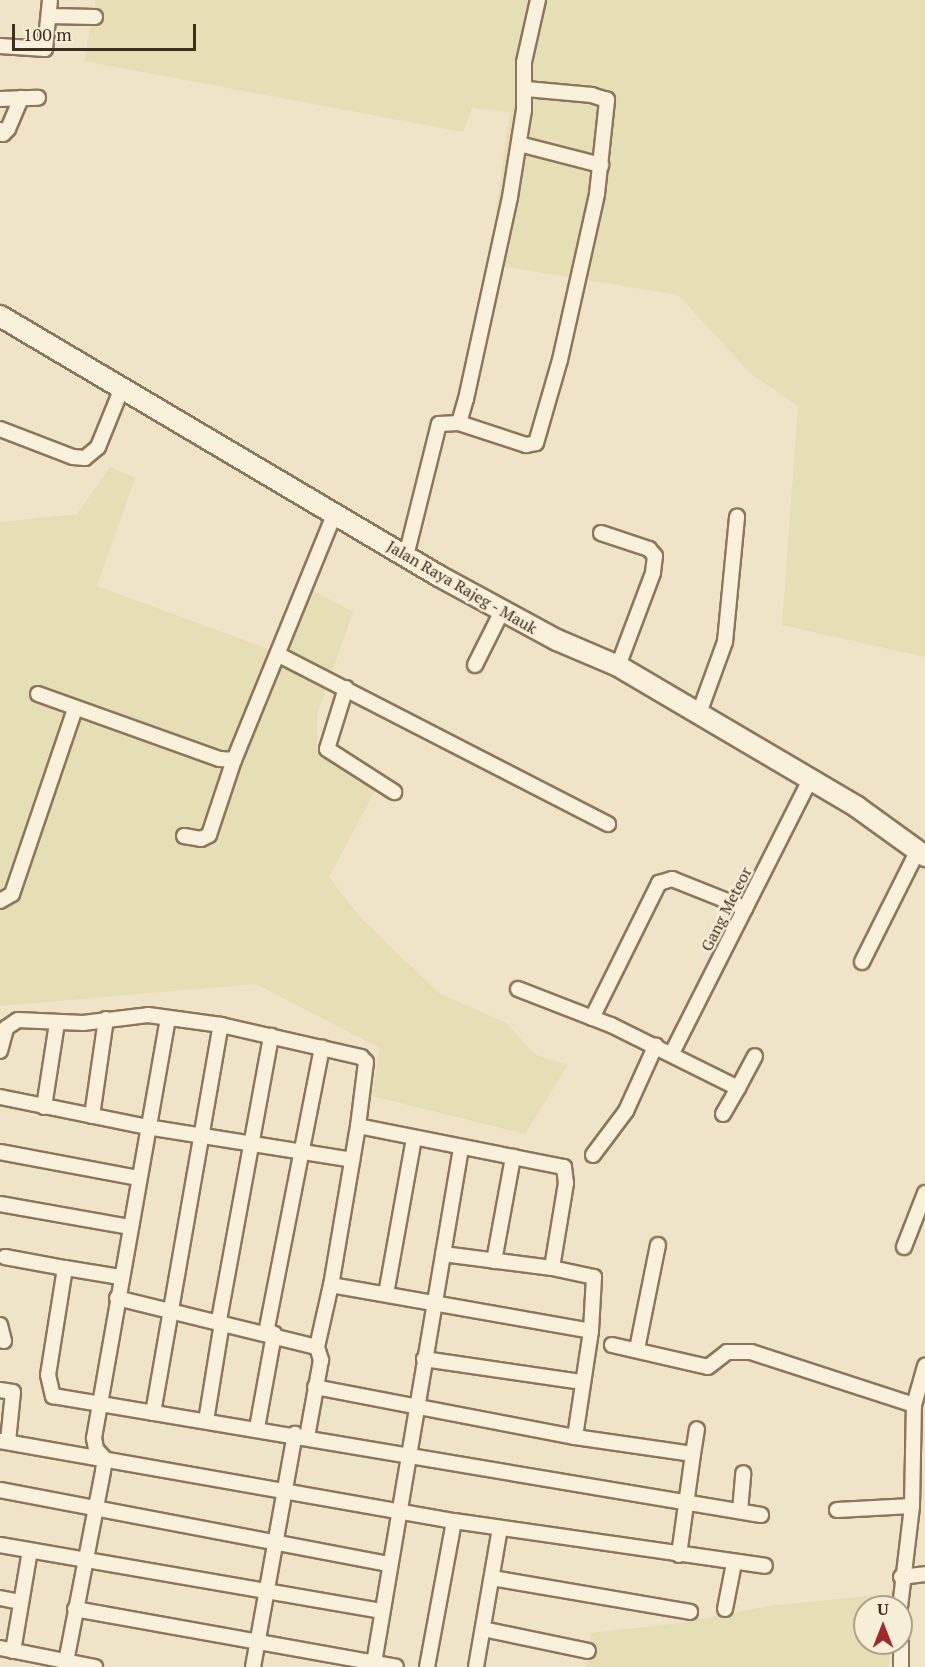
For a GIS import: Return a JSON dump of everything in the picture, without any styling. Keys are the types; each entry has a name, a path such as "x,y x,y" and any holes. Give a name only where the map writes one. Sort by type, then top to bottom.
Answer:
{"main road":[{"name":"Jalan Raya Rajeg - Mauk","path":"0,316 228,453 335,512 406,556 502,610 618,666 698,716 810,780 922,853"}],"street":[{"path":"0,46 45,49 50,0"},
{"path":"459,423 519,144 526,89 524,62 538,0"},
{"path":"50,16 95,17"},
{"path":"406,556 439,424 459,423 526,445 536,443 560,360 601,165 607,100 592,95 526,89"},
{"path":"0,130 3,134 8,129 21,98"},
{"path":"0,99 38,98"},
{"path":"519,144 601,165"},
{"path":"0,429 73,457 85,458 98,447 122,388"},
{"path":"184,836 201,839 209,835 234,760 279,655 335,512"},
{"path":"698,716 725,642 737,518"},
{"path":"601,533 649,549 655,556 653,573 618,666"},
{"path":"475,665 502,610"},
{"path":"279,655 608,824"},
{"path":"346,688 327,749 394,792"},
{"path":"38,694 220,759 234,760"},
{"path":"0,901 12,894 75,709"},
{"name":"Gang Meteor","path":"672,1053 810,780"},
{"path":"862,962 922,853"},
{"path":"592,1018 659,883 672,879 745,908"},
{"path":"518,989 656,1045 738,1088"},
{"path":"65,1664 83,1559 105,1459 94,1443 120,1277 168,1018"},
{"path":"0,1051 6,1028 14,1022 31,1019 57,1023 168,1018 221,1025 322,1047 356,1055 366,1062 358,1126 331,1285 317,1347 321,1360 274,1541 253,1667"},
{"path":"92,1116 106,1019"},
{"path":"44,1107 57,1023"},
{"path":"153,1413 221,1025"},
{"path":"206,1421 220,1321 271,1036"},
{"path":"593,1155 626,1111 656,1045"},
{"path":"257,1428 300,1151 322,1047"},
{"path":"723,1114 755,1056"},
{"path":"0,1097 147,1127 352,1160"},
{"path":"358,1126 566,1169 552,1268"},
{"path":"386,1294 414,1138"},
{"path":"374,1663 461,1148"},
{"path":"0,1152 138,1179"},
{"path":"495,1261 513,1157"},
{"path":"904,1247 925,1193"},
{"path":"0,1204 129,1227"},
{"path":"636,1349 658,1245"},
{"path":"443,1254 552,1268 594,1277 591,1331 575,1437"},
{"path":"5,1257 120,1277"},
{"path":"65,1268 49,1386 53,1396 301,1435 408,1456 761,1515"},
{"path":"331,1285 591,1331"},
{"path":"117,1298 220,1321 317,1347"},
{"path":"0,1325 4,1341 0,1340"},
{"path":"612,1345 708,1367 727,1352 751,1352 914,1406 925,1415"},
{"path":"424,1359 582,1382"},
{"path":"900,1595 912,1506 914,1406 925,1366"},
{"path":"315,1387 575,1437 693,1455"},
{"path":"0,1390 13,1392 4,1441 286,1489 398,1512 765,1566"},
{"path":"679,1555 697,1429"},
{"path":"740,1511 743,1473"},
{"path":"0,1490 389,1564"},
{"path":"837,1510 912,1506"},
{"path":"428,1667 454,1521"},
{"path":"476,1667 500,1528"},
{"path":"0,1545 382,1611"},
{"path":"30,1550 21,1602 7,1650 65,1664 95,1667"},
{"path":"725,1609 734,1563"},
{"path":"901,1577 925,1574"},
{"path":"492,1578 690,1612"},
{"path":"0,1598 21,1602"},
{"path":"75,1609 396,1667"},
{"path":"483,1629 588,1651"}],"shaded area":[{"path":"96,0 925,0 925,657 782,625 798,406 751,374 678,295 489,264 510,112 472,108 463,132 84,61"},
{"path":"110,467 135,478 97,586 279,653 304,586 353,612 317,715 317,751 376,789 329,877 360,917 439,993 506,1023 536,1055 568,1065 525,1134 372,1096 380,1048 256,984 0,1006 0,522 77,514"},
{"path":"853,1598 853,1655 890,1655 889,1667 586,1667 591,1633 679,1623 775,1605"}]}
